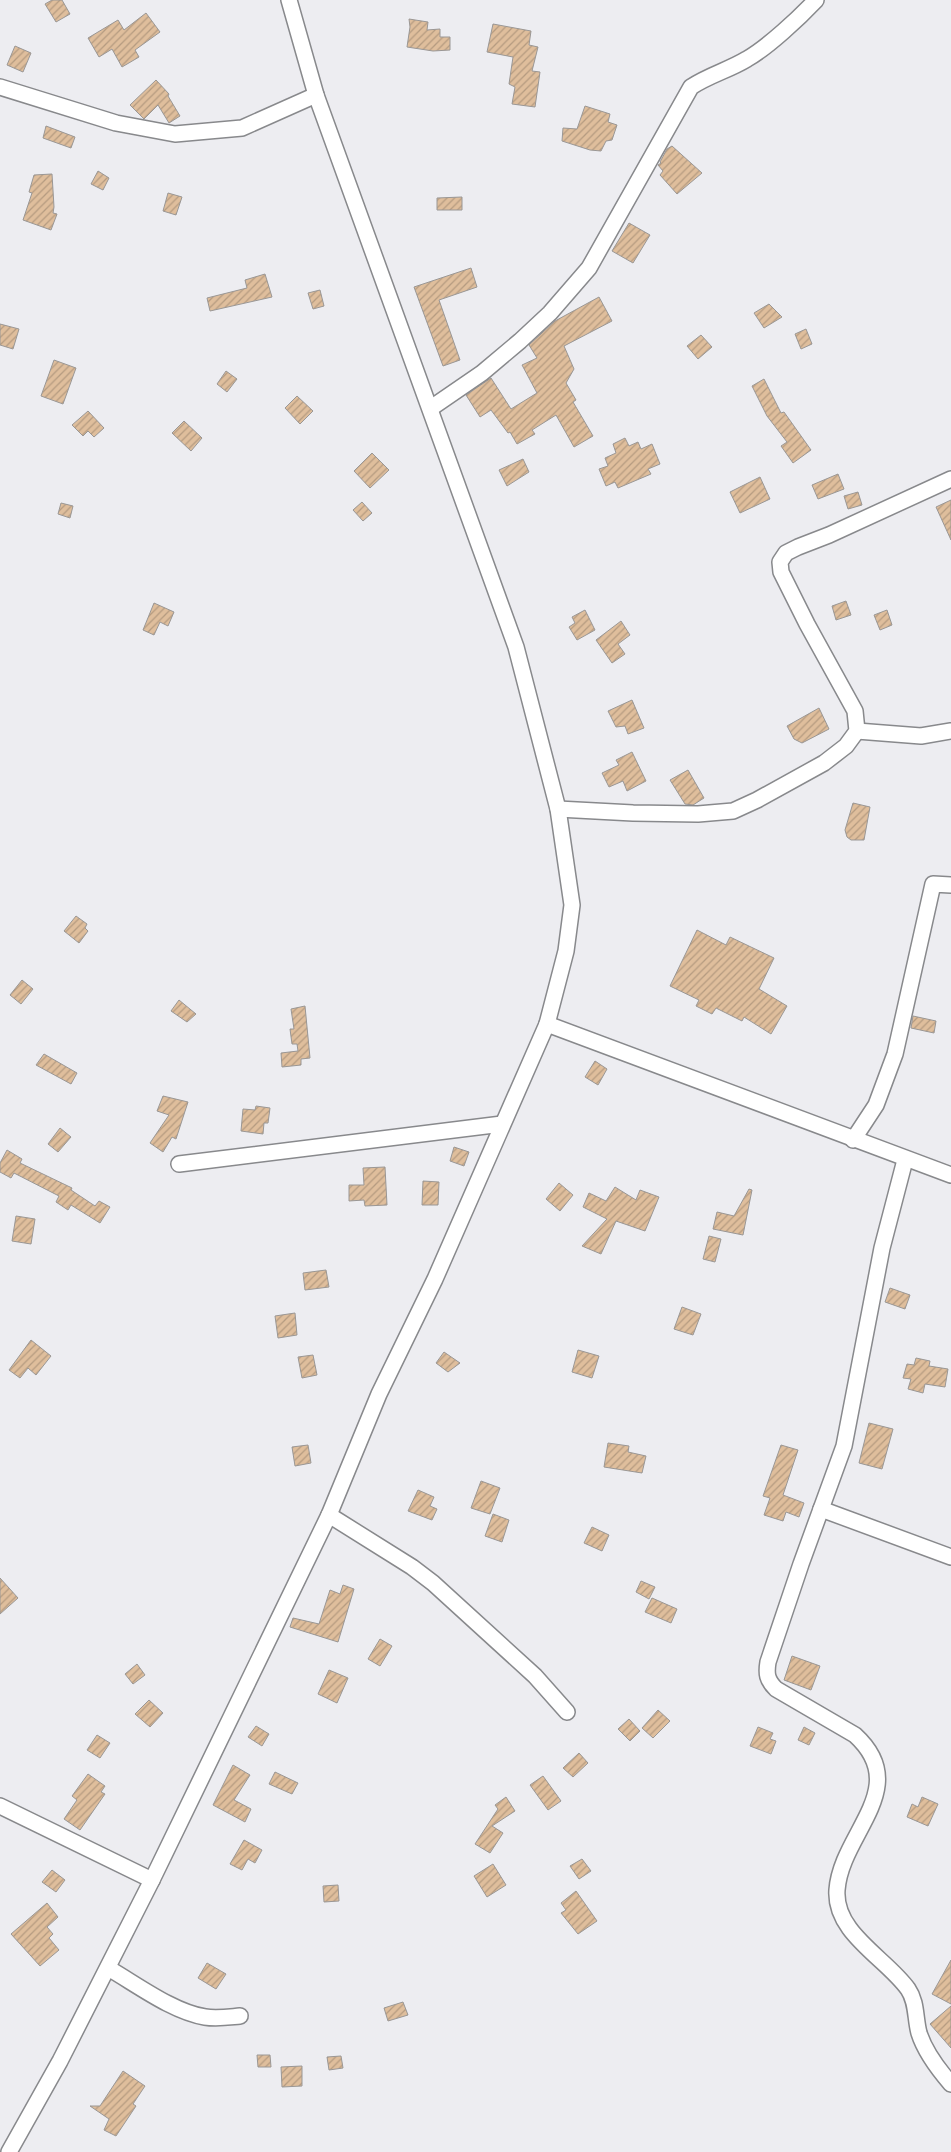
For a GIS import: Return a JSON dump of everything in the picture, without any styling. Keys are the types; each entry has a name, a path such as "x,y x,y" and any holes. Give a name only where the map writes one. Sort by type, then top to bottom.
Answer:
{"street":[{"path":"9,2152 60,2061 108,1968 329,1515 379,1394 434,1279 547,1024 566,951 572,905 558,809 516,647 316,95 289,0"},
{"path":"431,408 482,373 520,341 550,313 589,268 692,87 705,78 727,71 750,58 805,12 816,0"},
{"path":"0,87 116,123 175,134 242,128 316,95"},
{"path":"558,809 679,813 732,811 757,800 824,763 846,746 857,731 855,711 807,624 781,572 780,562 786,553 798,547 829,535 951,479"},
{"path":"857,731 921,736 951,732"},
{"path":"853,1140 876,1105 895,1054 933,884 951,885"},
{"path":"547,1024 905,1160 951,1175"},
{"path":"179,1164 502,1124"},
{"path":"905,1160 882,1248 844,1446 766,1672 768,1681 776,1689 855,1735 866,1744 877,1764 878,1780 872,1804 843,1865 839,1879 838,1903 847,1924 858,1938 909,1990 915,2006 923,2043 937,2067 951,2084"},
{"path":"821,1509 951,1557"},
{"path":"329,1515 412,1567 433,1583 535,1676 567,1712"},
{"path":"0,1806 152,1880"},
{"path":"108,1968 164,2001 188,2012 213,2018 240,2016"}],"building":[{"path":"52,0 62,0 70,14 56,22 45,4"},
{"path":"146,13 160,32 135,50 139,57 122,67 112,49 99,57 88,38 118,20 124,30"},
{"path":"409,19 428,22 427,30 440,29 440,37 450,37 450,50 433,51 407,47 410,27"},
{"path":"493,24 531,31 529,45 538,47 532,71 540,72 535,107 512,104 515,87 509,84 513,57 487,52"},
{"path":"15,46 31,53 23,72 7,65"},
{"path":"156,80 169,94 168,96 180,116 169,123 158,105 144,119 130,105"},
{"path":"585,106 610,114 608,122 617,125 612,140 606,141 601,151 590,150 562,141 563,128 577,129"},
{"path":"46,126 75,137 71,148 43,138"},
{"path":"672,146 702,173 677,194 660,175 663,171 658,165 661,163 667,149"},
{"path":"98,171 109,178 103,190 91,184"},
{"path":"52,174 53,213 57,214 51,230 23,220 32,193 29,192 34,175"},
{"path":"168,193 182,197 176,215 163,211"},
{"path":"462,197 462,210 437,210 437,198"},
{"path":"629,223 650,235 633,263 612,251"},
{"path":"471,268 477,287 439,300 460,360 443,366 414,287"},
{"path":"265,274 272,297 210,311 207,298 247,288 245,280"},
{"path":"320,290 324,306 313,309 308,293"},
{"path":"599,297 612,321 564,346 574,369 566,383 576,400 573,402 593,436 574,447 556,415 532,430 535,434 517,444 510,432 508,433 491,410 480,417 466,395 491,378 511,409 537,393 522,365 537,358 529,345 555,321"},
{"path":"769,304 782,317 764,328 754,313"},
{"path":"0,324 19,329 13,349 0,345"},
{"path":"806,329 812,344 801,349 795,334"},
{"path":"701,335 712,347 698,359 687,346"},
{"path":"54,360 76,368 63,404 41,396"},
{"path":"226,371 237,379 227,392 217,384"},
{"path":"764,379 781,413 784,412 811,450 793,463 781,446 787,442 767,416 752,386"},
{"path":"297,396 313,411 300,424 285,408"},
{"path":"88,411 104,428 94,437 88,431 83,436 72,425"},
{"path":"184,421 202,438 191,451 172,433"},
{"path":"625,438 629,446 638,442 641,449 652,444 660,464 648,469 651,474 618,488 615,482 606,486 599,469 608,466 605,458 616,453 613,444"},
{"path":"372,453 389,470 370,488 354,471"},
{"path":"523,459 529,472 507,486 499,470"},
{"path":"838,474 844,489 818,499 812,485"},
{"path":"760,477 770,499 740,513 730,492"},
{"path":"858,492 862,505 848,509 844,496"},
{"path":"951,500 951,540 936,507"},
{"path":"362,502 372,513 363,521 353,510"},
{"path":"61,503 73,506 70,518 58,514"},
{"path":"846,601 851,615 836,620 832,606"},
{"path":"154,603 174,612 168,626 160,622 154,635 143,630"},
{"path":"585,610 595,630 577,640 569,627 575,623 572,617"},
{"path":"887,610 892,625 880,630 874,615"},
{"path":"621,621 630,635 618,644 625,654 612,663 596,640"},
{"path":"632,700 644,728 628,734 625,726 616,727 608,711"},
{"path":"819,708 829,729 802,743 794,739 787,726"},
{"path":"632,752 646,781 627,791 623,781 609,787 602,773 619,765 616,760"},
{"path":"688,770 704,798 693,805 685,804 670,780"},
{"path":"853,803 870,807 864,840 851,840 847,837 845,830"},
{"path":"76,916 87,924 85,928 88,931 79,943 64,931"},
{"path":"697,930 726,945 730,937 774,958 759,989 787,1006 771,1034 744,1017 742,1021 716,1008 712,1014 696,1006 699,1000 670,986"},
{"path":"22,980 33,989 21,1004 10,995"},
{"path":"179,1000 196,1014 187,1022 171,1011"},
{"path":"305,1006 310,1058 301,1059 301,1065 282,1067 281,1053 298,1051 297,1044 292,1044 290,1029 294,1029 291,1009"},
{"path":"913,1016 936,1021 934,1033 911,1028"},
{"path":"44,1054 77,1073 71,1084 36,1065"},
{"path":"595,1061 607,1069 598,1085 585,1077"},
{"path":"163,1096 188,1102 176,1139 172,1137 163,1152 150,1143 169,1115 157,1111"},
{"path":"256,1106 270,1108 268,1123 264,1123 263,1134 241,1131 243,1109 255,1110"},
{"path":"60,1128 71,1137 58,1152 48,1144"},
{"path":"454,1147 469,1152 464,1166 450,1161"},
{"path":"7,1150 22,1159 20,1163 72,1188 71,1190 95,1206 99,1201 110,1207 100,1223 71,1205 68,1210 56,1202 59,1196 14,1173 11,1178 0,1172 0,1163"},
{"path":"385,1167 387,1205 365,1206 364,1200 349,1201 349,1185 364,1185 363,1168"},
{"path":"423,1181 439,1182 438,1205 422,1205"},
{"path":"559,1183 573,1195 560,1211 546,1199"},
{"path":"615,1187 636,1200 640,1190 659,1197 645,1231 616,1221 601,1254 582,1246 607,1219 583,1207 589,1193 606,1201"},
{"path":"749,1189 752,1190 743,1235 713,1229 717,1212 734,1216"},
{"path":"16,1216 35,1219 31,1244 12,1241"},
{"path":"709,1236 721,1239 715,1262 703,1259"},
{"path":"326,1270 329,1287 305,1290 303,1273"},
{"path":"890,1288 910,1295 905,1309 885,1302"},
{"path":"682,1307 701,1314 693,1335 674,1329"},
{"path":"295,1313 297,1335 278,1338 275,1316"},
{"path":"31,1340 51,1356 36,1375 28,1368 20,1378 9,1370"},
{"path":"578,1350 599,1356 592,1378 572,1372"},
{"path":"444,1352 460,1363 448,1372 436,1363"},
{"path":"313,1355 317,1375 302,1378 298,1357"},
{"path":"916,1358 930,1361 929,1366 948,1369 945,1387 925,1384 923,1393 908,1389 911,1379 903,1378 907,1364 914,1365"},
{"path":"869,1423 893,1429 882,1469 859,1463"},
{"path":"608,1443 629,1446 628,1452 646,1456 642,1473 604,1467"},
{"path":"308,1445 311,1463 295,1466 292,1447"},
{"path":"781,1445 798,1450 783,1495 804,1503 799,1517 786,1512 783,1521 764,1515 770,1498 763,1496"},
{"path":"481,1481 500,1488 490,1514 471,1508"},
{"path":"418,1490 434,1497 430,1506 437,1509 432,1520 408,1511"},
{"path":"493,1514 509,1520 502,1542 485,1536"},
{"path":"592,1527 609,1535 602,1551 584,1543"},
{"path":"0,1578 18,1598 0,1614"},
{"path":"641,1581 655,1587 649,1599 636,1592"},
{"path":"343,1585 354,1589 338,1642 290,1627 293,1618 319,1624 330,1590 340,1594"},
{"path":"652,1598 677,1609 671,1623 645,1612"},
{"path":"380,1639 392,1646 380,1666 368,1659"},
{"path":"792,1656 820,1666 811,1690 784,1680"},
{"path":"137,1664 145,1675 133,1684 125,1674"},
{"path":"329,1670 348,1678 337,1703 318,1694"},
{"path":"149,1700 163,1713 150,1727 135,1714"},
{"path":"658,1710 670,1721 653,1738 642,1728"},
{"path":"629,1719 640,1731 630,1741 618,1729"},
{"path":"256,1726 269,1734 262,1746 248,1737"},
{"path":"758,1727 773,1733 770,1739 776,1741 771,1754 750,1746"},
{"path":"804,1727 815,1733 809,1745 798,1740"},
{"path":"97,1735 110,1743 100,1758 87,1750"},
{"path":"579,1753 588,1763 573,1777 563,1768"},
{"path":"233,1765 250,1775 234,1800 251,1809 245,1822 213,1805"},
{"path":"275,1772 298,1783 292,1794 269,1784"},
{"path":"88,1774 105,1786 101,1792 105,1794 80,1830 64,1819 77,1800 72,1796"},
{"path":"543,1776 561,1801 548,1810 530,1785"},
{"path":"506,1797 515,1811 492,1826 503,1833 490,1853 475,1844 498,1809 495,1805"},
{"path":"922,1797 938,1804 928,1826 907,1817 912,1804 918,1807"},
{"path":"244,1840 262,1850 255,1863 248,1859 242,1870 230,1864"},
{"path":"582,1859 591,1871 579,1879 570,1866"},
{"path":"493,1864 506,1885 487,1897 474,1876"},
{"path":"52,1870 65,1880 56,1892 42,1882"},
{"path":"338,1885 339,1901 324,1902 323,1886"},
{"path":"576,1891 597,1921 578,1934 561,1913 566,1910 561,1903"},
{"path":"47,1903 58,1917 47,1927 53,1934 49,1938 59,1950 40,1966 11,1934"},
{"path":"951,1960 951,2004 932,1994"},
{"path":"207,1963 226,1974 216,1989 198,1978"},
{"path":"403,2002 408,2015 388,2021 384,2008"},
{"path":"951,2006 951,2048 930,2024"},
{"path":"257,2055 270,2055 271,2067 258,2067"},
{"path":"341,2056 343,2068 329,2070 327,2057"},
{"path":"302,2066 302,2086 282,2087 281,2067"},
{"path":"123,2071 145,2086 133,2104 136,2106 116,2136 104,2130 109,2119 90,2106 100,2106"}]}
